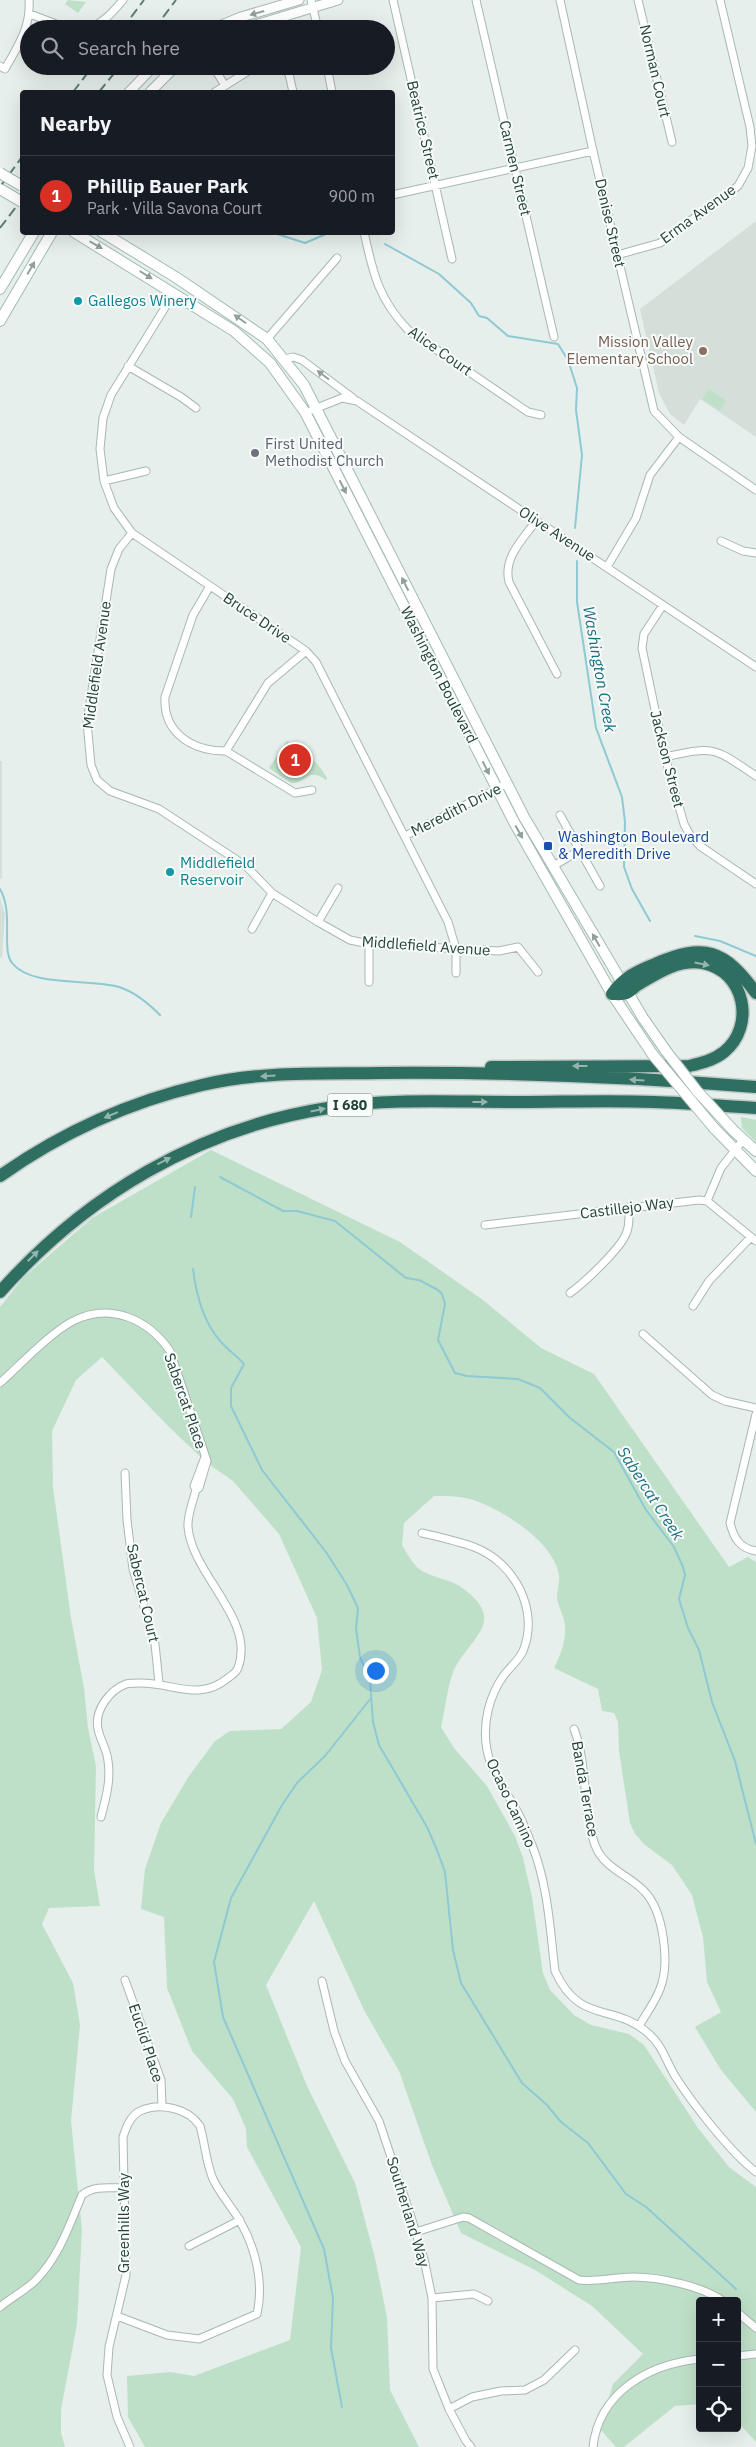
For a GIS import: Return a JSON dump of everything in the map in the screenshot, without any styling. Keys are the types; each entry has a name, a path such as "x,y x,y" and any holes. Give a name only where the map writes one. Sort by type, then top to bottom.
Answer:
{"highway":[{"path":"624,987 639,970 672,956 698,951 712,954 734,966 756,992"},
{"path":"404,1073 512,1066 689,1066 714,1058 724,1052 733,1043 742,1026 743,1006 736,986 723,972 705,964 690,962 676,964 640,983 624,987 612,994"},
{"name":"I 680","path":"0,1176 30,1155 112,1114 155,1097 204,1084 260,1076 404,1073 541,1075 756,1087"},
{"name":"I 680","path":"0,1292 43,1246 68,1224 128,1182 163,1161 203,1143 244,1127 286,1116 328,1108 412,1101 654,1102 756,1108"}],"main road":[{"path":"0,173 20,185"},
{"path":"0,189 20,201"},
{"path":"0,290 32,235"},
{"path":"0,321 50,235"},
{"name":"Washington Boulevard","path":"79,235 220,321 254,347 279,375 305,412 496,789 612,994 652,1055 683,1095 756,1171"},
{"name":"Washington Boulevard","path":"107,235 177,278 268,339 285,359 316,408 506,784 624,987 666,1051 697,1091 734,1131 756,1151"}],"street":[{"path":"29,0 29,20"},
{"path":"103,20 123,0"},
{"path":"234,20 299,0"},
{"path":"267,20 312,4 338,0"},
{"name":"Beatrice Street","path":"393,0 452,259"},
{"name":"Carmen Street","path":"476,0 554,337"},
{"name":"Denise Street","path":"560,0 593,151 654,410 680,437 756,490"},
{"name":"Norman Court","path":"638,0 672,142"},
{"name":"Erma Avenue","path":"617,255 660,243 738,186 748,168 752,146 750,127 720,0"},
{"path":"312,4 316,20"},
{"path":"30,14 46,20"},
{"path":"2,67 20,42"},
{"path":"131,90 145,75"},
{"path":"152,90 167,75"},
{"path":"218,75 224,84"},
{"path":"217,90 241,75"},
{"path":"289,75 293,90"},
{"path":"328,75 332,90"},
{"path":"395,194 593,151"},
{"name":"Alice Court","path":"365,235 381,295 393,314 409,331 528,412 541,415"},
{"path":"268,339 337,258"},
{"name":"Bruce Drive","path":"174,293 111,395 103,418 100,449 104,481 114,508 132,533 306,651 316,662 448,922 456,949 456,973"},
{"name":"Olive Avenue","path":"285,359 296,357 302,360 357,401 756,667"},
{"path":"128,366 196,408"},
{"path":"305,412 342,398 357,401"},
{"path":"607,567 636,518 650,474 680,437"},
{"path":"104,481 146,471"},
{"path":"536,521 509,558 506,572 509,582 557,674"},
{"name":"Middlefield Avenue","path":"132,533 114,556 87,722 91,765 97,780 110,791 159,809 246,866 272,893 350,940 370,944 499,951 518,947 538,972"},
{"path":"721,540 743,552 756,553"},
{"path":"210,586 193,615 165,697 164,707 169,725 180,735 202,749 226,751 295,793 312,790"},
{"name":"Jackson Street","path":"663,605 644,634 642,648 665,757 684,824 690,836 700,846 756,884"},
{"path":"226,751 268,683 306,651"},
{"path":"665,757 703,749 716,750 756,776"},
{"name":"Meredith Drive","path":"405,836 506,784"},
{"path":"560,815 600,886"},
{"path":"553,866 579,850"},
{"path":"318,922 338,888"},
{"path":"252,929 272,893"},
{"path":"369,982 370,944"},
{"path":"693,1306 709,1281 753,1239 707,1201 721,1168 743,1140"},
{"name":"Castillejo Way","path":"485,1225 692,1200 707,1201"},
{"path":"570,1292 583,1284 626,1235 629,1223 629,1207"},
{"name":"Sabercat Place","path":"0,1384 60,1329 86,1316 117,1314 148,1326 160,1336 170,1351 206,1459 194,1486 196,1490 187,1524 190,1543 239,1629 243,1653 237,1671 220,1684 207,1690 178,1688 159,1683 128,1684 113,1692 105,1701 98,1727 105,1746 108,1762 109,1789 101,1816"},
{"path":"643,1334 712,1395 725,1401 756,1408"},
{"path":"756,1414 730,1523 734,1538 746,1548 756,1551"},
{"name":"Sabercat Court","path":"125,1473 127,1520 133,1569 155,1644 159,1683"},
{"name":"Ocaso Camino","path":"422,1533 474,1547 492,1556 510,1573 524,1596 529,1619 529,1633 522,1653 503,1676 492,1695 486,1720 486,1749 497,1777 518,1813 538,1863 544,1883 555,1971 561,1984 568,1994 584,2007 595,2012 624,2018 638,2026 659,2044 675,2076 739,2157 756,2172"},
{"name":"Banda Terrace","path":"574,1729 580,1744 583,1783 596,1845 604,1861 644,1891 653,1902 659,1916 662,1936 663,1980 660,1991 638,2026"},
{"name":"Euclid Place","path":"125,1980 161,2080 162,2107"},
{"name":"Southerland Way","path":"322,1981 334,2031 345,2061 378,2122 416,2232 432,2298 433,2369 449,2409 471,2447"},
{"path":"117,2316 167,2335 199,2339 258,2314 261,2295 257,2265 240,2220 212,2178 204,2140 196,2120 180,2110 162,2107"},
{"name":"Greenhills Way","path":"130,2447 117,2418 108,2375 108,2347 126,2275 123,2137 127,2124 139,2112 162,2107"},
{"path":"0,2307 34,2282 51,2263 82,2195 87,2190 125,2188"},
{"path":"416,2232 463,2217 469,2218 580,2280 594,2282 635,2277 693,2288 718,2297"},
{"path":"189,2246 240,2220"},
{"path":"432,2298 474,2294 488,2301"},
{"path":"741,2315 756,2328"},
{"path":"449,2409 472,2397 501,2391 525,2390 544,2380 575,2350"},
{"path":"741,2356 756,2354"},
{"path":"593,2447 599,2418 636,2378 658,2367 696,2360"}],"shaded area":[{"name":"Mission Valley Elementary School","path":"756,221 756,437 700,399 684,425 670,414 659,393 640,309"},
{"path":"0,761 2,761 2,879 0,878"},
{"path":"0,898 5,914 2,958 0,957"}],"green space":[{"path":"68,0 86,2 78,13 65,4"},
{"path":"709,389 726,400 720,410 702,399"},
{"path":"287,741 314,761 327,778 326,780 320,776 311,775 296,783 291,783 269,768"},
{"path":"741,1117 756,1120 756,1142 742,1128"},
{"path":"211,1150 400,1242 483,1300 541,1348 594,1374 729,1567 748,1557 756,1562 756,2112 721,2070 695,2027 721,2012 707,1982 703,1937 692,1895 672,1865 645,1845 635,1834 630,1823 619,1751 618,1722 614,1713 602,1711 598,1689 554,1668 563,1645 565,1632 564,1620 557,1598 559,1575 555,1563 539,1541 515,1521 490,1507 462,1497 434,1496 404,1523 402,1545 417,1567 461,1587 476,1600 483,1611 484,1621 481,1631 458,1662 452,1675 441,1727 454,1748 487,1786 515,1836 523,1858 532,1897 543,1973 550,1990 574,2015 591,2025 629,2034 644,2045 698,2128 729,2167 756,2187 756,2442 741,2425 741,2297 696,2297 696,2404 675,2406 624,2447 616,2447 600,2429 613,2384 643,2354 592,2306 535,2270 461,2233 432,2165 399,2071 364,2010 314,1901 266,1985 307,2086 355,2183 375,2258 387,2317 390,2390 419,2447 145,2447 128,2417 127,2376 170,2372 194,2376 290,2340 301,2247 247,2147 246,2129 233,2099 192,2051 167,1988 164,1917 141,1909 145,1869 161,1823 189,1776 215,1741 230,1731 281,1729 311,1702 322,1670 317,1618 279,1534 233,1481 207,1463 168,1426 102,1357 76,1380 52,1431 53,1487 71,1618 84,1688 88,1728 96,1766 94,1870 100,1906 49,1908 42,1924 73,1983 80,2025 71,2121 82,2230 77,2324 61,2410 61,2433 65,2447 0,2447 0,1307 24,1277 92,1218"}],"waterway":[{"name":"Washington Creek","path":"280,235 305,243 324,235"},
{"name":"Washington Creek","path":"385,244 439,274 471,303 479,316 487,318 508,336 558,344 568,360 577,388 576,410 582,455 575,528"},
{"name":"Washington Creek","path":"577,561 577,602 596,728 622,797 625,822 624,867 632,889 650,921"},
{"name":"Sabercat Creek","path":"0,889 6,909 9,957 12,963 21,971 47,979 107,984 119,987 141,998 160,1015"},
{"name":"Washington Creek","path":"695,936 720,941 756,956"},
{"name":"Sabercat Creek","path":"220,1177 283,1211 297,1211 335,1221 406,1278 419,1280 438,1290 442,1294 445,1304 438,1340 455,1373 467,1376 518,1379 540,1388 570,1418 614,1452 646,1510 674,1547 683,1567 685,1575 679,1599 688,1628 699,1650 712,1702 735,1761 756,1844"},
{"path":"191,1217 195,1187"},
{"path":"193,1269 196,1288 205,1317 221,1342 244,1364 231,1388 231,1406 262,1470 326,1552 347,1585 358,1608 356,1629 360,1657 370,1680 373,1722 379,1745 427,1827 445,1872 453,1950 461,1983 522,2083 547,2105 561,2122 588,2143 626,2194 646,2207 736,2289"},
{"path":"342,2407 331,2348 333,2298 324,2249 223,2017 214,1962 231,1898 282,1805 297,1783 325,1756 371,1698"}],"railway":[{"path":"129,20 144,0"},
{"path":"161,20 176,0"},
{"path":"75,90 86,75"},
{"path":"101,90 113,75"},
{"path":"0,187 20,160"},
{"path":"0,228 20,202"}],"place":[{"name":"Gallegos Winery","path":"78,301"},
{"name":"Mission Valley Elementary School","path":"703,351"},
{"name":"First United Methodist Church","path":"255,453"},
{"name":"Phillip Bauer Park","path":"295,760"},
{"name":"Washington Boulevard & Meredith Drive","path":"548,846"},
{"name":"Middlefield Reservoir","path":"170,872"}]}
